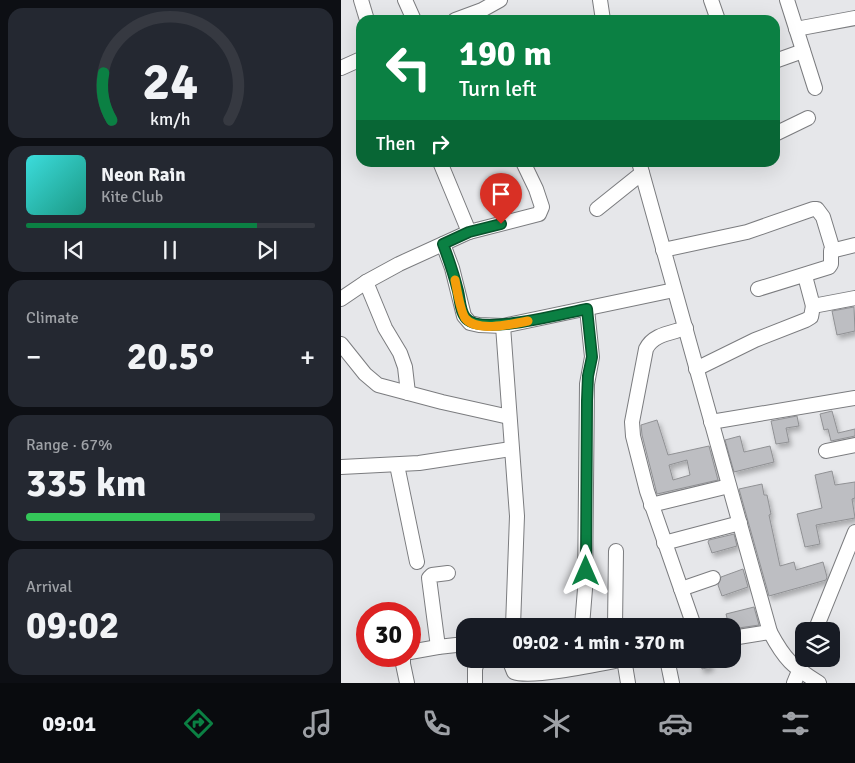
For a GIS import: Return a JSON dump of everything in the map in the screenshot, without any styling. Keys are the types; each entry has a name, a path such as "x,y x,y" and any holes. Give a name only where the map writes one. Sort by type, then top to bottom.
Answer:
{"street":[{"path":"361,0 366,15"},
{"path":"405,0 411,15"},
{"path":"468,15 501,0"},
{"path":"599,0 602,15"},
{"path":"711,0 716,15"},
{"path":"787,0 815,88"},
{"path":"796,29 855,18"},
{"path":"780,59 803,51"},
{"path":"341,68 356,61"},
{"path":"780,132 808,118"},
{"path":"442,167 469,232"},
{"path":"341,299 366,282 413,257 469,232 533,216 541,211 541,200 525,167"},
{"path":"597,209 640,168 770,632 781,652 799,671 819,683"},
{"path":"663,250 747,232 813,209 817,209 823,218 833,250"},
{"path":"443,244 452,268 464,316 470,322 479,325 503,326 674,290"},
{"path":"758,289 805,276 831,266 830,253 833,250 855,245"},
{"path":"696,369 755,340 811,317 813,306 805,276"},
{"path":"366,282 385,328 400,353 405,367 408,393"},
{"path":"813,306 855,298"},
{"path":"583,618 585,589 587,384 592,357 587,309"},
{"path":"503,326 517,516 513,618"},
{"path":"686,328 655,338 649,342 646,348 632,422 633,436 651,505 691,618"},
{"path":"341,344 370,379 378,385 509,417"},
{"path":"711,422 855,398"},
{"path":"827,451 855,446"},
{"path":"341,466 397,465 443,461 511,449"},
{"path":"397,465 417,562"},
{"path":"651,505 729,486"},
{"path":"664,543 740,523"},
{"path":"819,622 855,532"},
{"path":"615,618 616,551"},
{"path":"438,647 429,578 432,575 448,573"},
{"path":"681,589 713,578"},
{"path":"741,637 770,632"},
{"path":"421,650 456,645"},
{"path":"404,667 407,683"},
{"path":"475,668 475,683"},
{"path":"512,668 514,672 518,674 553,668"},
{"path":"576,683 577,668"},
{"path":"626,668 628,683"},
{"path":"669,668 672,683"}],"building":[{"path":"854,307 855,331 837,335 832,311"},
{"path":"832,411 838,433 855,429 855,436 831,441 828,429 824,430 820,414"},
{"path":"797,416 799,426 786,428 789,442 776,444 771,421"},
{"path":"657,420 668,455 709,446 718,480 657,494 641,425","holes":["687,460 690,475 673,480 669,465"]},
{"path":"740,436 744,452 770,446 774,462 734,472 725,440"},
{"path":"832,471 835,485 855,482 855,498 852,499 855,518 816,525 820,544 805,547 797,514 822,508 815,475"},
{"path":"762,484 764,495 767,495 771,514 769,515 780,566 794,562 796,570 823,562 826,580 769,596 739,489"},
{"path":"734,534 737,546 712,553 709,540"},
{"path":"743,569 748,587 722,596 718,585 721,577"},
{"path":"754,607 759,625 741,628 741,618 727,618 726,614"}],"slow traffic":[{"path":"455,280 464,316 470,322 479,325 503,326 528,321"}],"route":[{"path":"501,224 469,232 443,244 452,268 464,316 470,322 479,325 503,326 587,309 592,357 587,384 586,571"}]}
